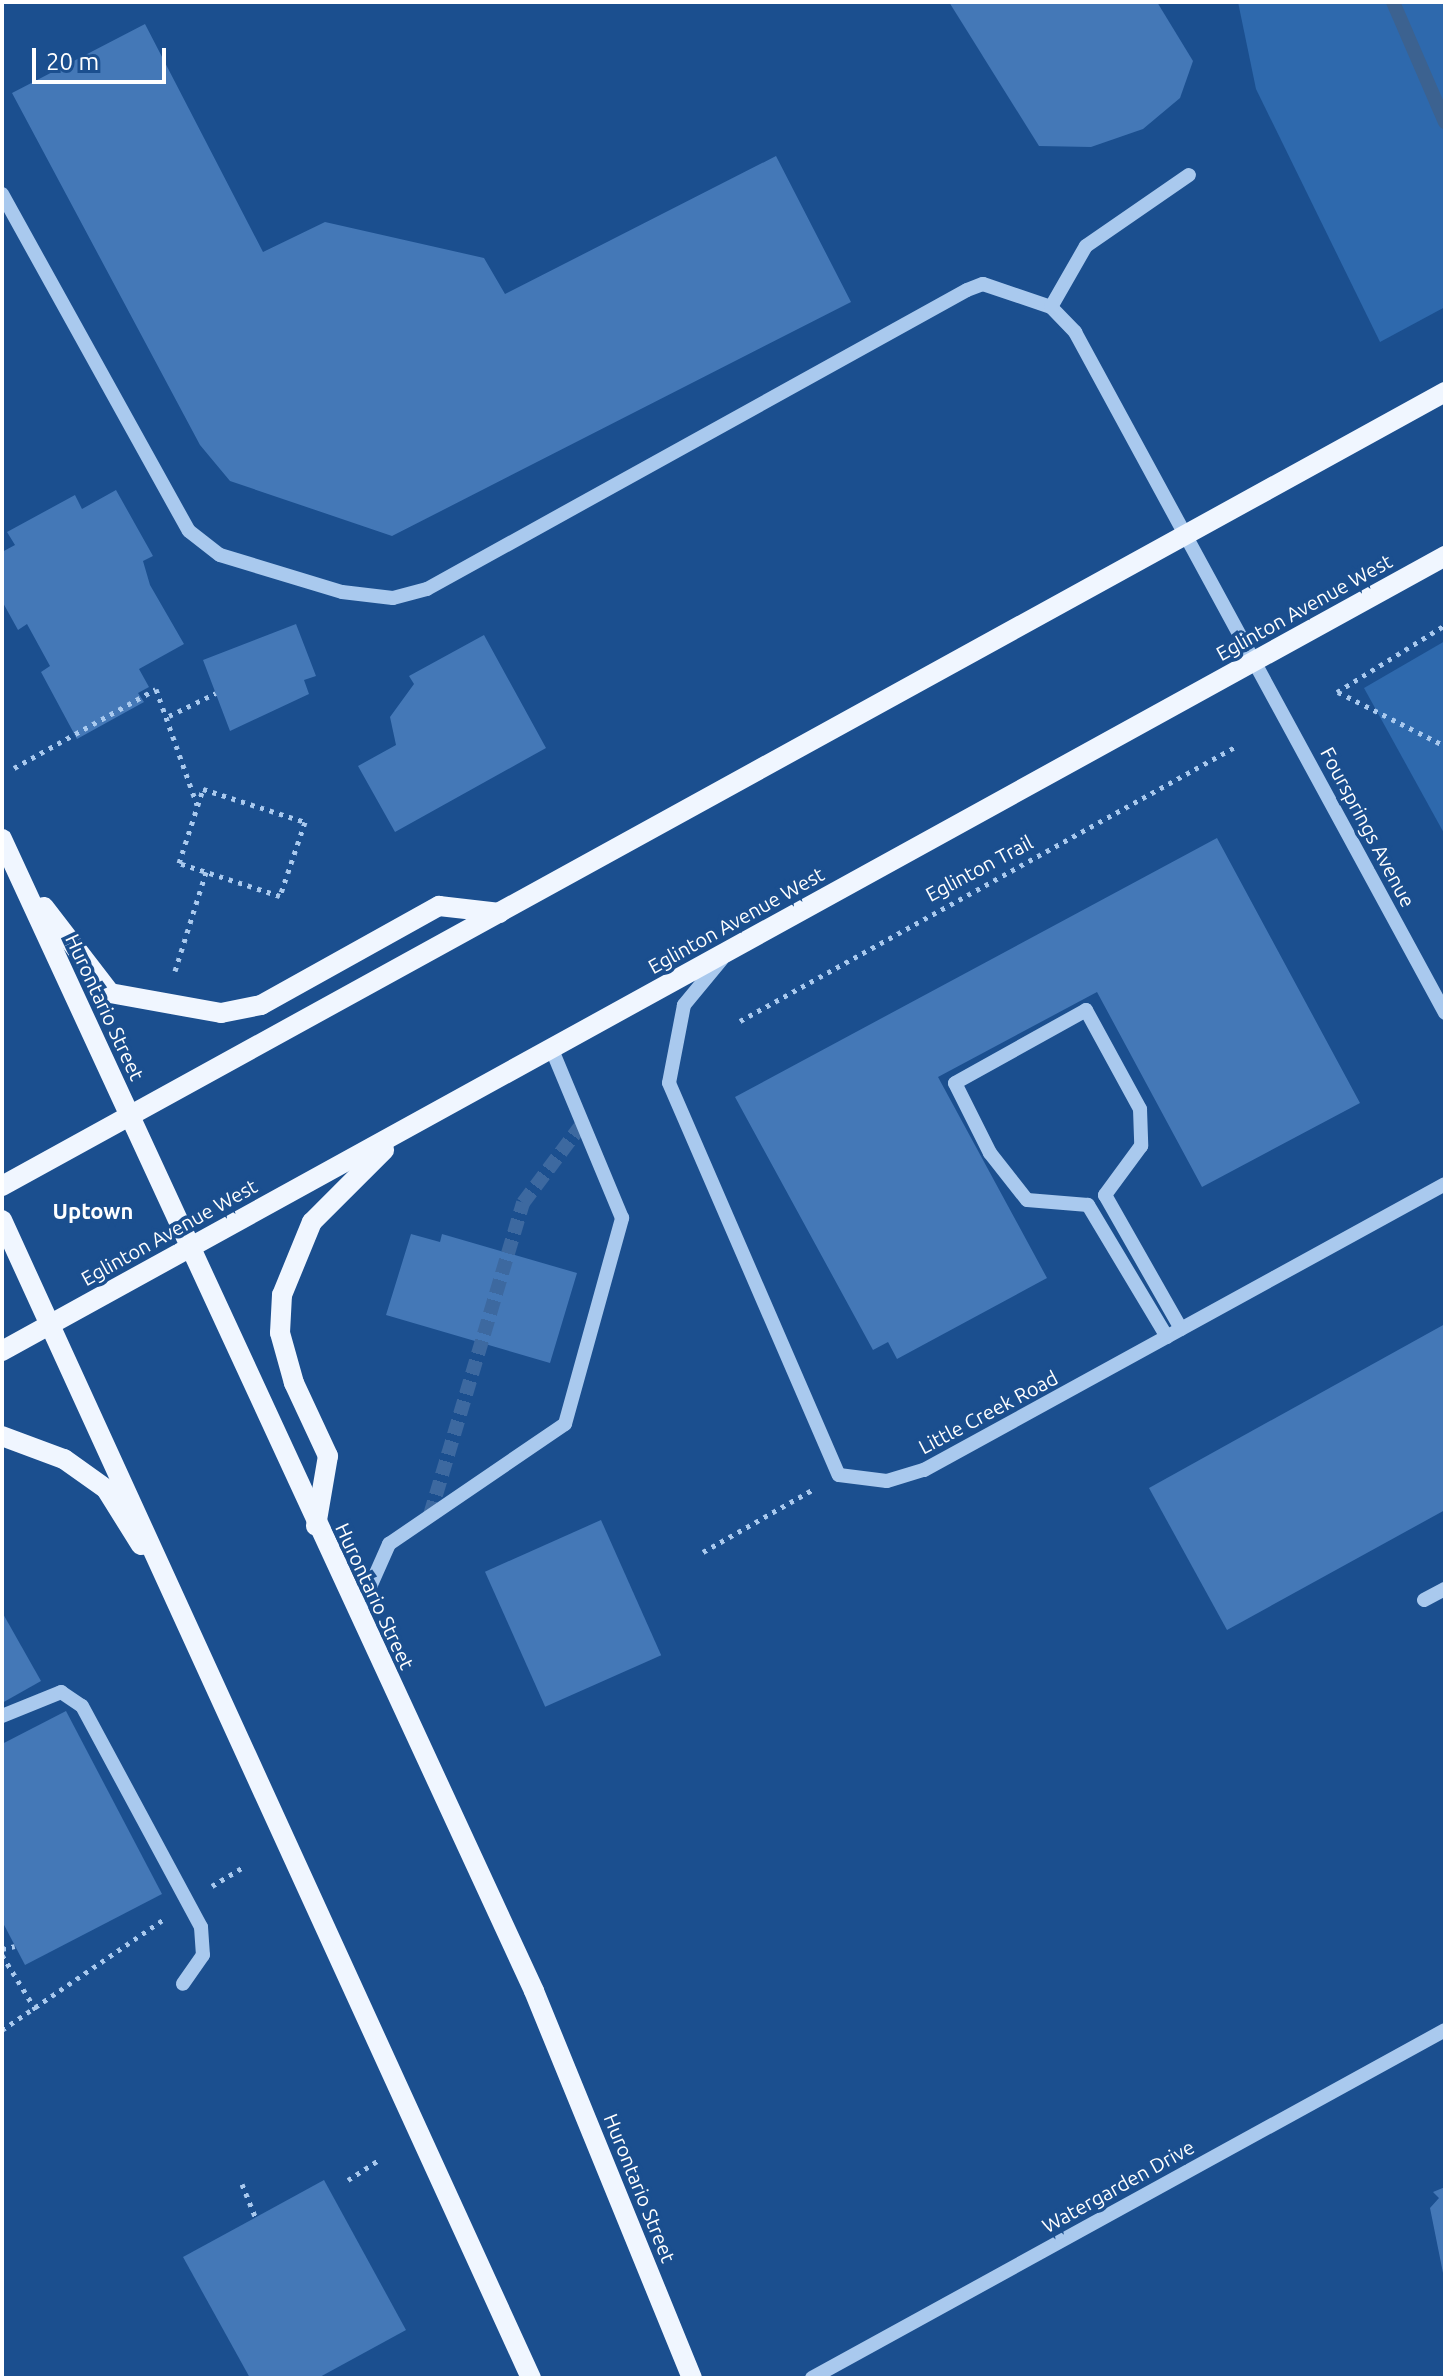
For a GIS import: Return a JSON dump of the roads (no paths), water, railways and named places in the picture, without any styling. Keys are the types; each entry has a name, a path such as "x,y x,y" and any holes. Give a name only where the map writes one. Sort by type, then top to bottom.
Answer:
{"main road":[{"path":"2,1186 1445,392"},
{"name":"Eglinton Avenue West","path":"2,1351 1445,556"},
{"path":"2,839 78,957 110,993 187,1012 261,1005 439,906 500,913"},
{"name":"Hurontario Street","path":"2,839 316,1526 534,1991 692,2378"},
{"path":"316,1526 328,1456 294,1383 280,1333 282,1295 312,1222 411,1126"},
{"path":"2,1220 195,1636 531,2378"},
{"path":"2,1436 64,1459 106,1489 195,1636"}],"street":[{"path":"2,194 189,531 220,555 342,592 393,598 427,589 967,290 983,284 1051,307 1086,246 1189,175"},
{"name":"Foursprings Avenue","path":"1051,307 1075,332 1445,1013"},
{"name":"Little Creek Road","path":"731,950 684,1005 669,1083 839,1475 887,1481 924,1470 1445,1184"},
{"path":"1167,1337 1088,1205 1027,1200 990,1153 955,1083 1086,1010 1140,1109 1141,1146 1105,1195 1181,1329"},
{"path":"358,1614 389,1544 565,1424 622,1218 552,1050"},
{"path":"1424,1600 1445,1589"},
{"path":"2,1716 61,1692 82,1706 190,1900 203,1955 183,1984"},
{"name":"Watergarden Drive","path":"812,2378 1445,2030"}],"waterway":[{"path":"1393,2 1445,122"}],"tunnel":[{"path":"430,1515 523,1203 585,1120"}],"district":[{"name":"Uptown","path":"93,1211"}]}
